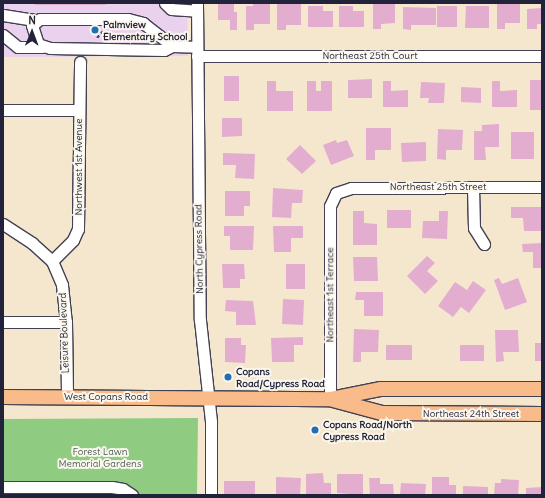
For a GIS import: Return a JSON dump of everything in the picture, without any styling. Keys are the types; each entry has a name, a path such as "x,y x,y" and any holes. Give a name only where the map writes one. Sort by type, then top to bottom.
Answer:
{"main road":[{"name":"Northeast 24th Street","path":"209,397 330,399 381,389 542,389"},
{"name":"West Copans Road","path":"3,397 209,397"},
{"name":"Northeast 24th Street","path":"330,399 382,413 542,414"}],"street":[{"path":"164,3 171,9 197,7"},
{"name":"North Cypress Road","path":"197,7 200,320 209,397 211,495"},
{"path":"3,15 35,20 128,19 143,23 172,46"},
{"path":"35,20 33,33 42,47"},
{"path":"144,49 154,32"},
{"name":"Northeast 25th Court","path":"3,35 18,47 164,50 172,46 197,52 542,56"},
{"name":"Northwest 1st Avenue","path":"52,261 73,240 78,229 80,62"},
{"path":"3,110 79,110"},
{"path":"473,187 474,228 484,244"},
{"name":"Northeast 25th Street","path":"336,193 351,188 542,187"},
{"name":"Northeast 1st Terrace","path":"330,399 330,206 336,193"},
{"name":"Leisure Boulevard","path":"3,224 32,243 52,261 62,285 66,322 66,397"},
{"path":"3,322 66,322"},
{"path":"3,487 112,487 124,489 132,495"}],"shaded area":[{"name":"Palmview Elementary School","path":"3,3 187,3 188,56 3,57"}],"green space":[{"name":"Forest Lawn Memorial Gardens","path":"198,418 197,495 3,495 3,419"}],"building":[{"path":"35,3 106,3 106,5 35,5"},
{"path":"218,3 234,3 234,12 237,12 237,30 230,30 230,20 218,20"},
{"path":"253,3 270,3 270,24 254,24 254,30 246,30 246,6 253,6"},
{"path":"277,3 301,3 301,25 286,25 286,30 277,30"},
{"path":"373,3 395,3 395,23 381,24 381,29 373,29"},
{"path":"497,3 520,3 520,23 505,23 505,29 497,29"},
{"path":"308,6 323,6 323,11 333,11 333,27 308,27"},
{"path":"339,6 353,6 353,11 364,11 364,27 339,27"},
{"path":"437,6 457,6 457,27 437,27"},
{"path":"466,6 489,6 489,28 465,28"},
{"path":"403,7 436,8 436,25 411,25 411,30 403,29"},
{"path":"542,8 542,24 537,24 537,29 527,29 527,9"},
{"path":"224,76 239,76 239,101 224,101"},
{"path":"372,79 372,98 348,98 348,80"},
{"path":"530,80 541,80 542,110 530,110"},
{"path":"267,81 276,81 276,91 293,91 293,111 267,111"},
{"path":"307,81 316,81 316,91 321,91 321,81 332,81 332,111 307,111"},
{"path":"383,81 391,81 391,91 408,90 408,107 383,107"},
{"path":"492,81 500,81 500,91 517,90 517,107 492,107"},
{"path":"421,82 445,83 444,103 428,103 429,98 420,98"},
{"path":"461,87 481,88 481,103 461,102"},
{"path":"222,118 242,118 242,136 222,137"},
{"path":"499,124 499,147 485,147 486,160 474,160 474,131 482,131 482,125"},
{"path":"366,128 391,128 391,150 375,150 375,160 366,160"},
{"path":"438,129 463,130 462,150 446,150 446,160 437,159"},
{"path":"511,132 534,132 534,159 511,159"},
{"path":"336,140 337,143 347,140 354,156 331,165 323,145"},
{"path":"426,142 426,161 402,162 401,143"},
{"path":"300,145 316,161 302,174 286,159"},
{"path":"223,153 255,154 254,179 235,178 236,165 223,165"},
{"path":"273,188 303,190 302,203 292,203 291,218 272,217"},
{"path":"225,191 250,191 250,206 244,206 244,216 225,216"},
{"path":"511,207 542,207 542,231 524,231 523,218 511,218"},
{"path":"387,210 411,210 411,228 387,228"},
{"path":"353,211 364,211 364,223 377,224 377,245 353,245"},
{"path":"439,211 448,211 447,239 422,238 423,221 439,221"},
{"path":"224,226 254,226 253,250 230,250 230,236 224,236"},
{"path":"273,226 303,226 303,238 291,238 291,252 274,252"},
{"path":"542,243 542,268 533,268 533,252 523,252 522,244"},
{"path":"427,256 435,263 427,271 438,281 425,294 407,276"},
{"path":"353,257 377,257 378,281 354,281"},
{"path":"222,264 244,264 245,279 240,279 240,288 223,288"},
{"path":"286,264 305,264 305,289 286,289"},
{"path":"499,278 502,284 518,278 527,302 505,310 494,280"},
{"path":"473,281 486,290 469,313 461,307 453,317 438,306 455,282 467,290"},
{"path":"356,292 383,292 383,316 364,316 364,300 355,300"},
{"path":"283,299 304,300 303,325 282,324"},
{"path":"226,300 253,301 256,325 236,325 236,312 225,311"},
{"path":"354,329 379,330 378,352 361,352 361,362 353,362"},
{"path":"495,330 518,330 519,352 503,352 504,361 496,362"},
{"path":"303,337 303,345 294,345 294,362 272,362 271,338"},
{"path":"225,338 241,338 241,345 246,345 245,363 225,362"},
{"path":"541,338 542,361 535,361 535,343 541,343"},
{"path":"386,345 412,345 412,360 386,360"},
{"path":"460,345 484,345 484,361 460,361"},
{"path":"323,473 324,483 331,483 331,495 306,495 306,474"},
{"path":"337,474 363,474 363,495 337,493"},
{"path":"276,477 301,478 300,495 276,495"},
{"path":"432,477 449,477 449,485 456,485 456,495 432,495"},
{"path":"369,478 380,478 380,484 393,484 394,495 370,495"},
{"path":"501,479 519,480 518,495 494,495 495,483 501,483"},
{"path":"224,481 255,481 255,495 224,495"},
{"path":"401,483 426,484 425,495 400,495"},
{"path":"463,486 488,487 488,495 463,495"},
{"path":"542,487 542,495 526,495 526,488"}],"place":[{"name":"Palmview Elementary School","path":"95,30"},
{"name":"Copans Road/Cypress Road","path":"228,377"},
{"name":"Copans Road/North Cypress Road","path":"315,430"}]}
